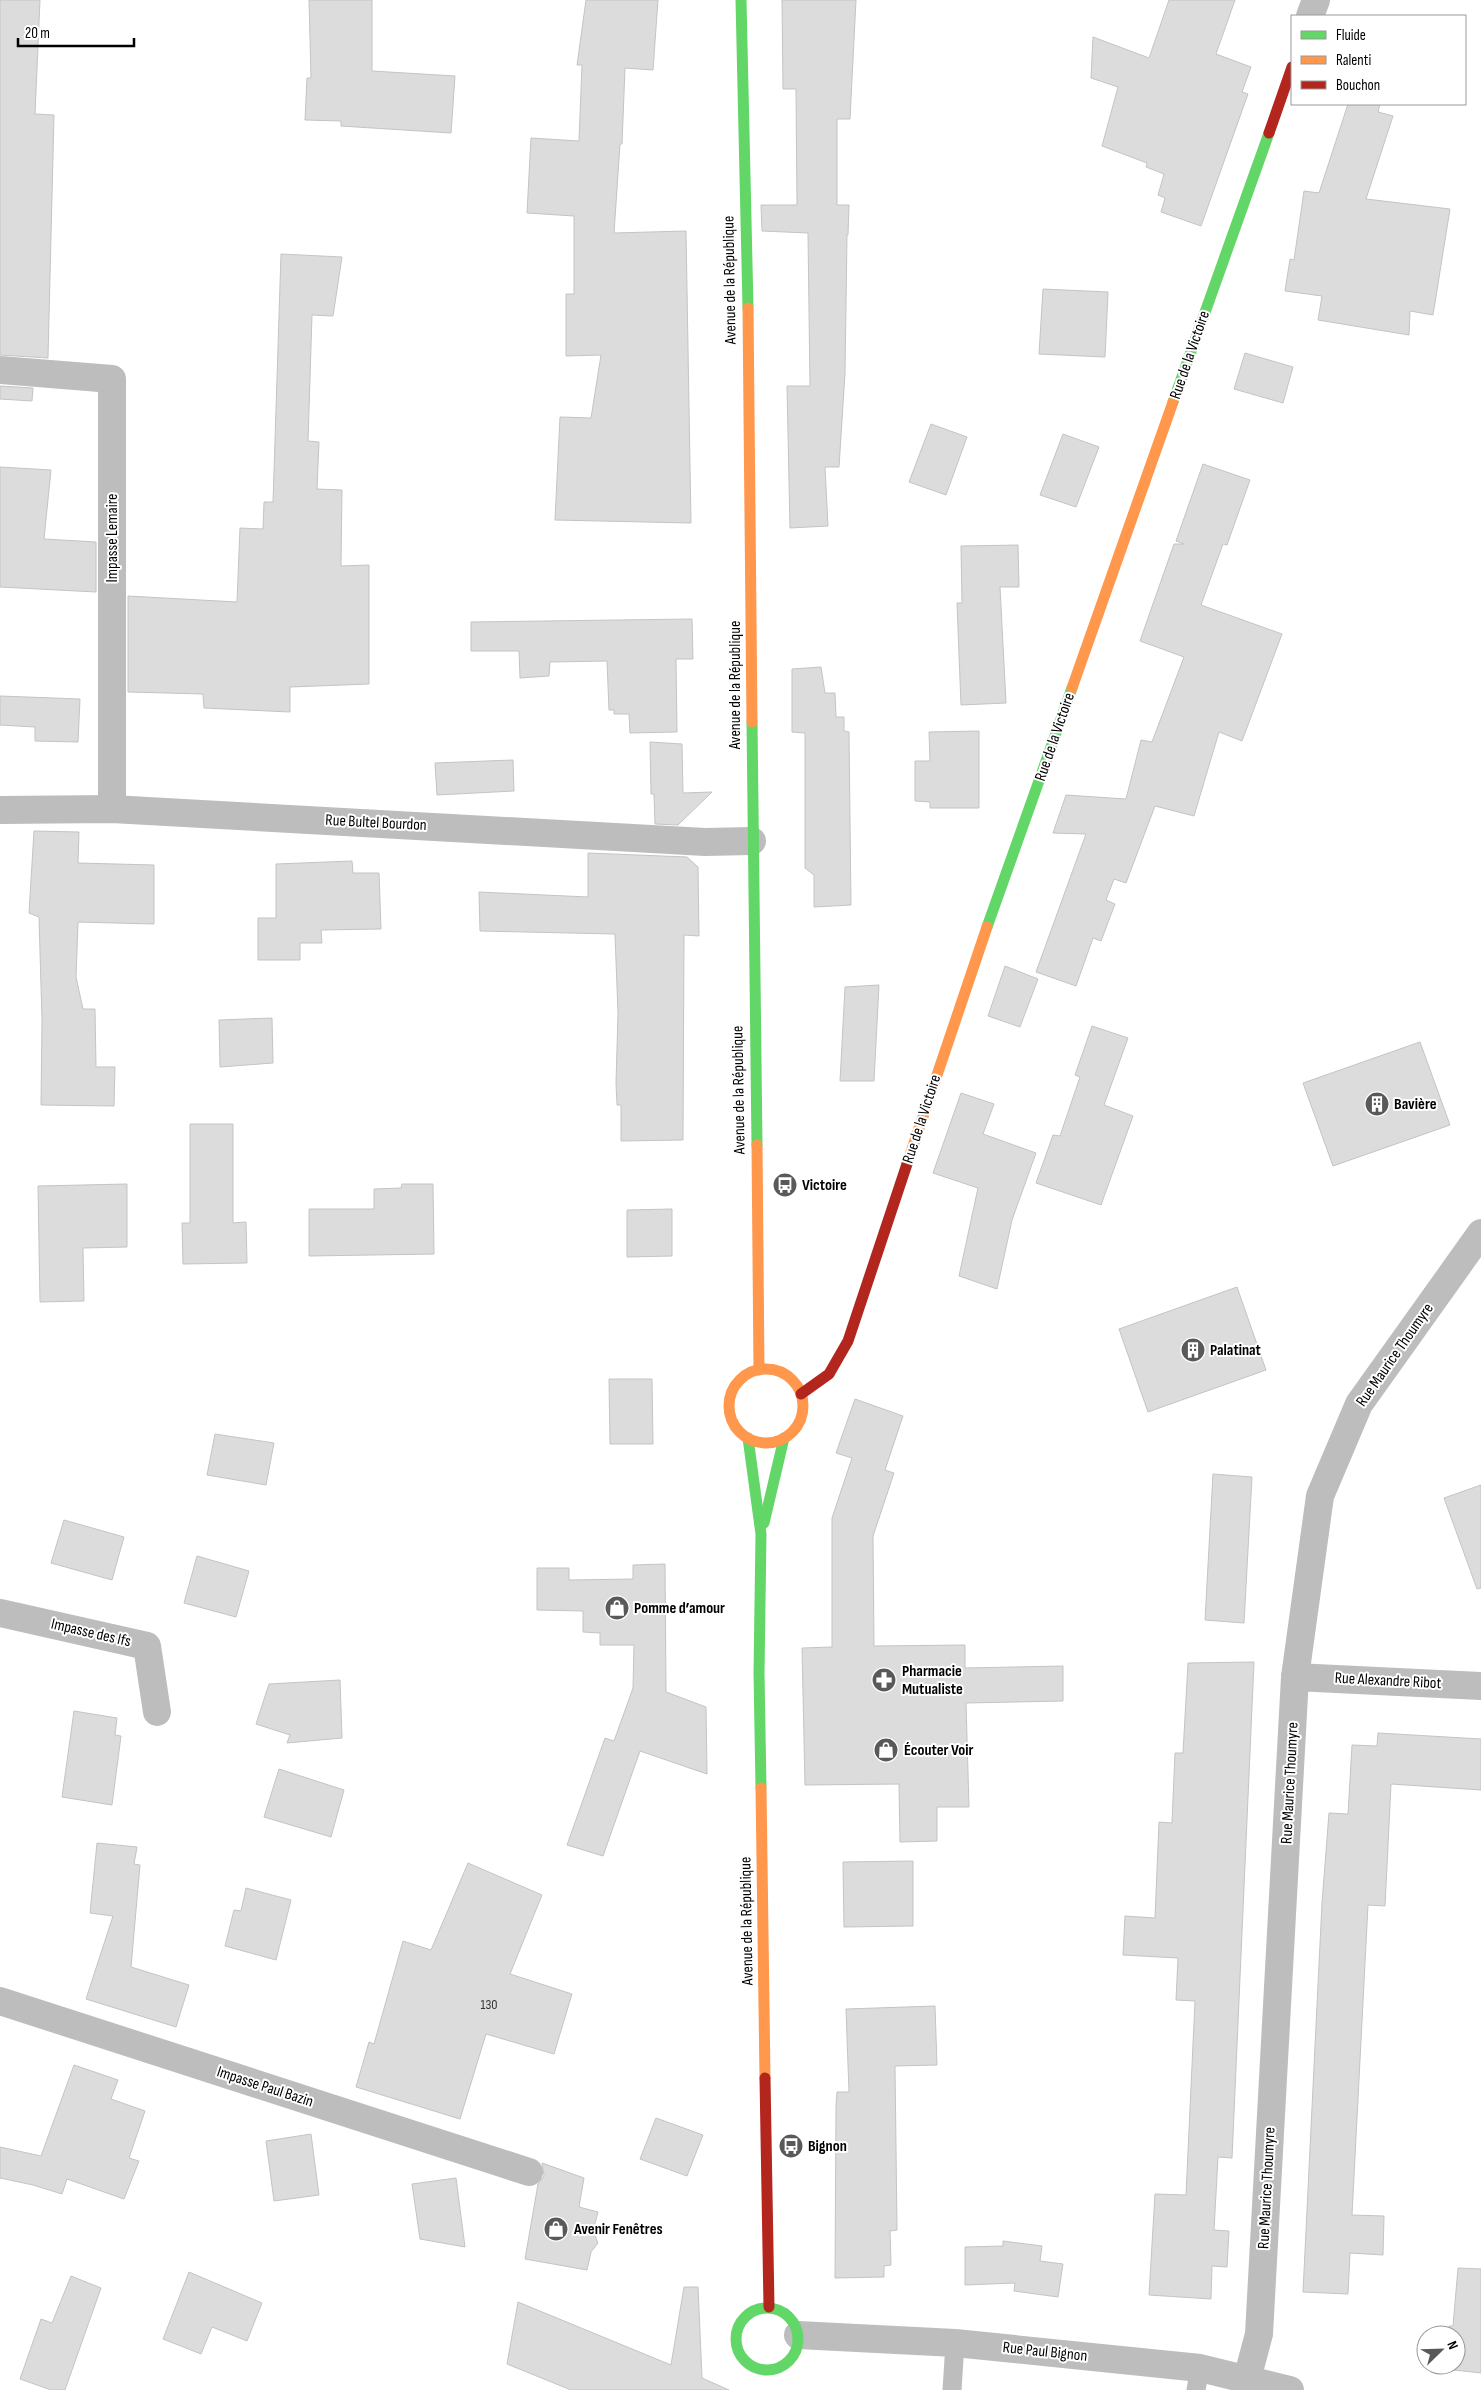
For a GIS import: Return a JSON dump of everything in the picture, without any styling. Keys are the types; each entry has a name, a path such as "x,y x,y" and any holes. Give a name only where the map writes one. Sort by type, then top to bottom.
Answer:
{"main road":[{"name":"Avenue de la République","path":"741,0 748,331 759,1370"},
{"name":"Rue de la Victoire","path":"801,1394 829,1374 848,1341 965,992 1291,70"},
{"path":"772,1369 785,1374 795,1382 801,1394 803,1409 799,1423 784,1438 776,1442 762,1443 748,1438 736,1428 730,1415 729,1400 735,1386 745,1375 759,1370 772,1369"},
{"name":"Avenue de la République","path":"748,1438 762,1534 759,1673 769,2307"},
{"name":"Avenue de la République","path":"762,1534 784,1438"},
{"path":"769,2307 783,2312 793,2322 798,2335 796,2348 790,2359 780,2366 768,2370 754,2367 743,2358 737,2345 737,2330 744,2318 755,2310 769,2307"},
{"path":"767,2383 768,2370"}],"street":[{"path":"1310,15 1316,0"},
{"name":"Impasse Lemaire","path":"0,370 112,379 112,809"},
{"name":"Rue Bultel Bourdon","path":"0,810 112,809 705,842 752,841"},
{"name":"Rue Maurice Thoumyre","path":"1247,2380 1259,2334 1296,1677 1320,1496 1359,1404 1481,1233"},
{"name":"Impasse des Ifs","path":"0,1612 147,1646 157,1712"},
{"name":"Rue Alexandre Ribot","path":"1296,1677 1481,1686"},
{"name":"Impasse Paul Bazin","path":"0,2001 529,2172"},
{"name":"Rue Paul Bignon","path":"798,2335 955,2343 1198,2379 1247,2380 1290,2390"}],"lane":[{"path":"952,2390 955,2343"}],"building":[{"path":"0,0 40,0 35,114 54,115 48,358 0,355"},
{"path":"309,0 372,0 372,71 455,76 451,133 341,126 341,121 305,120 307,78 311,78"},
{"path":"586,0 658,0 653,70 625,68 622,144 620,144 614,233 686,231 691,523 555,520 560,417 591,418 601,355 566,356 566,294 574,294 574,216 527,213 531,138 579,141 582,65 577,65"},
{"path":"782,0 856,0 850,119 837,119 837,205 849,205 845,373 839,467 825,467 828,526 790,528 787,386 810,386 808,233 762,231 761,205 797,205 796,89 783,89"},
{"path":"1169,0 1235,0 1216,54 1251,67 1242,92 1248,94 1201,226 1161,212 1165,198 1158,195 1164,174 1146,167 1147,163 1102,146 1118,87 1091,78 1093,37 1149,58"},
{"path":"1348,105 1380,105 1378,112 1393,116 1366,199 1450,209 1433,315 1410,311 1409,335 1318,320 1322,296 1285,291 1290,259 1294,260 1304,191 1319,193"},
{"path":"281,254 342,257 333,316 312,315 308,441 319,442 317,489 342,490 341,566 369,565 369,684 290,687 290,712 204,708 203,694 128,692 128,596 237,602 240,528 263,529 264,502 273,502"},
{"path":"1043,289 1108,292 1105,357 1039,354"},
{"path":"1245,353 1293,367 1283,403 1234,389"},
{"path":"0,386 33,388 32,401 0,399"},
{"path":"931,424 967,437 946,495 909,482"},
{"path":"1063,434 1099,447 1076,507 1040,495"},
{"path":"1203,464 1250,480 1227,545 1223,544 1201,605 1282,634 1242,741 1219,732 1194,816 1155,806 1126,883 1114,879 1106,900 1115,904 1101,941 1093,938 1076,986 1036,972 1086,834 1053,833 1066,795 1126,799 1141,740 1152,742 1184,657 1140,641 1174,544 1184,544 1176,541"},
{"path":"0,467 51,470 44,539 96,542 96,592 0,587"},
{"path":"1018,545 1019,587 1000,587 1006,703 961,705 957,603 962,603 961,546"},
{"path":"692,619 693,659 676,659 677,732 630,733 629,714 614,714 614,710 609,710 607,661 550,662 549,676 520,678 519,651 471,651 471,622"},
{"path":"821,667 825,693 835,693 836,717 844,717 844,731 849,732 851,905 814,907 814,875 805,868 805,733 792,732 792,669"},
{"path":"0,696 80,699 78,742 35,741 35,727 0,725"},
{"path":"979,731 979,808 930,808 930,802 915,801 915,761 930,761 929,732"},
{"path":"650,742 682,744 683,793 712,792 678,825 655,824 654,794 651,794"},
{"path":"513,760 514,791 437,795 435,763"},
{"path":"34,831 79,832 78,863 154,865 154,924 78,922 76,977 83,1009 95,1009 96,1067 115,1067 114,1106 41,1105 42,1020 39,917 29,913"},
{"path":"588,853 687,857 698,867 699,936 684,935 683,1140 621,1141 621,1105 617,1105 616,1083 618,1013 615,934 480,931 479,892 588,897"},
{"path":"352,861 353,873 379,873 381,929 321,930 322,943 300,943 300,960 258,960 258,918 276,918 276,864"},
{"path":"1005,966 1038,979 1020,1027 988,1016"},
{"path":"879,985 874,1081 840,1081 845,987"},
{"path":"272,1018 273,1063 220,1067 219,1020"},
{"path":"1092,1026 1128,1038 1104,1105 1133,1116 1101,1205 1036,1183 1053,1135 1060,1136 1080,1077 1075,1075"},
{"name":"Bavière","path":"1420,1042 1450,1125 1333,1166 1303,1083"},
{"path":"961,1093 994,1104 983,1134 1036,1153 1012,1220 997,1289 959,1276 978,1188 933,1173"},
{"path":"190,1124 233,1124 233,1223 246,1222 247,1263 183,1264 182,1223 190,1223"},
{"path":"127,1184 127,1247 83,1248 84,1301 40,1302 38,1186"},
{"path":"402,1184 433,1184 434,1254 309,1256 309,1209 374,1209 374,1189 401,1188"},
{"path":"672,1209 672,1256 627,1257 627,1210"},
{"name":"Palatinat","path":"1237,1287 1266,1370 1148,1412 1119,1329"},
{"path":"609,1379 652,1379 653,1444 610,1444"},
{"path":"855,1399 903,1416 885,1470 894,1473 873,1536 874,1646 965,1645 965,1668 1063,1666 1063,1701 966,1703 969,1807 937,1807 937,1841 900,1842 899,1784 805,1785 802,1648 832,1647 832,1518 852,1458 836,1453"},
{"path":"215,1434 274,1443 266,1485 207,1475"},
{"path":"1213,1474 1252,1477 1244,1623 1205,1620"},
{"path":"1481,1485 1481,1588 1477,1589 1444,1498"},
{"path":"64,1520 124,1537 112,1580 51,1563"},
{"path":"197,1556 249,1571 236,1617 184,1603"},
{"path":"665,1564 666,1692 706,1707 707,1774 640,1751 603,1856 567,1845 605,1738 614,1741 633,1688 634,1645 600,1645 600,1633 583,1632 583,1611 537,1610 537,1568 569,1568 569,1580 633,1579 633,1565"},
{"path":"1254,1662 1232,2158 1218,2157 1214,2230 1229,2231 1227,2267 1212,2266 1211,2299 1149,2295 1155,2194 1186,2195 1195,2001 1176,2000 1178,1958 1123,1955 1125,1916 1155,1918 1159,1822 1172,1823 1175,1753 1183,1753 1188,1663"},
{"path":"340,1680 342,1738 287,1743 290,1735 256,1724 269,1684"},
{"path":"74,1711 117,1718 115,1735 121,1736 112,1805 62,1797"},
{"path":"1378,1733 1481,1739 1481,1790 1391,1784 1385,1906 1368,1905 1352,2215 1384,2216 1383,2255 1350,2253 1348,2294 1303,2292 1322,1903 1329,1813 1348,1814 1352,1745 1377,1746"},
{"path":"279,1769 344,1790 331,1837 264,1817"},
{"path":"97,1843 137,1847 134,1864 140,1865 131,1967 189,1985 176,2027 86,1999 113,1916 90,1913"},
{"path":"913,1861 913,1926 844,1927 843,1862"},
{"path":"468,1863 542,1895 510,1974 572,1994 554,2054 486,2034 460,2119 356,2087 369,2042 374,2044 403,1941 431,1950"},
{"path":"246,1888 291,1900 276,1960 225,1946 234,1910 241,1911"},
{"path":"935,2006 937,2065 895,2066 897,2230 890,2231 891,2265 884,2266 884,2277 835,2278 837,2092 849,2092 846,2009"},
{"path":"74,2065 118,2080 111,2099 145,2111 129,2158 139,2161 124,2199 67,2179 62,2194 0,2178 0,2147 41,2156"},
{"path":"656,2118 703,2135 687,2176 640,2159"},
{"path":"311,2134 319,2195 274,2201 266,2141"},
{"path":"542,2163 584,2178 579,2207 598,2212 593,2231 598,2243 591,2252 587,2270 525,2259 538,2184 544,2176"},
{"path":"456,2178 465,2247 420,2239 412,2184"},
{"path":"1003,2241 1042,2246 1040,2261 1063,2264 1058,2297 1014,2291 1015,2283 965,2285 965,2247 1003,2246"},
{"path":"1458,2268 1481,2269 1481,2373 1466,2371 1466,2325 1453,2325"},
{"path":"189,2272 262,2303 247,2341 212,2327 201,2354 163,2339"},
{"path":"71,2276 101,2288 65,2390 51,2390 20,2379 41,2319 52,2323"},
{"path":"684,2287 698,2287 702,2378 729,2390 571,2390 507,2364 518,2302 671,2365"}],"traffic: fast":[{"path":"741,0 748,308"},
{"path":"1173,402 1269,133"},
{"path":"987,927 1072,688"},
{"path":"752,722 757,1145"},
{"path":"748,1438 761,1534 759,1673 761,1788"},
{"path":"764,1523 784,1438"},
{"path":"767,2308 779,2311 789,2317 795,2327 798,2339 795,2351 789,2361 779,2367 767,2370 755,2367 745,2361 739,2351 736,2339 739,2327 745,2317 755,2311 767,2308"}],"traffic: slow":[{"path":"748,308 752,722"},
{"path":"1072,688 1173,402"},
{"path":"907,1164 987,927"},
{"path":"757,1145 759,1370"},
{"path":"766,1369 780,1372 792,1380 800,1392 803,1406 800,1420 792,1432 780,1440 766,1443 752,1440 740,1432 732,1420 729,1406 732,1392 740,1380 752,1372 766,1369"},
{"path":"761,1788 765,2078"}],"traffic: jam":[{"path":"1269,133 1291,70"},
{"path":"801,1394 829,1374 848,1341 907,1164"},
{"path":"765,2078 769,2307"}],"place":[{"name":"Bavière","path":"1377,1104"},
{"name":"Victoire","path":"785,1185"},
{"name":"Palatinat","path":"1193,1350"},
{"name":"Pomme d’amour","path":"617,1608"},
{"name":"Pharmacie Mutualiste","path":"884,1680"},
{"name":"Écouter Voir","path":"886,1750"},
{"name":"Bignon","path":"791,2146"},
{"name":"Avenir Fenêtres","path":"556,2229"}]}
